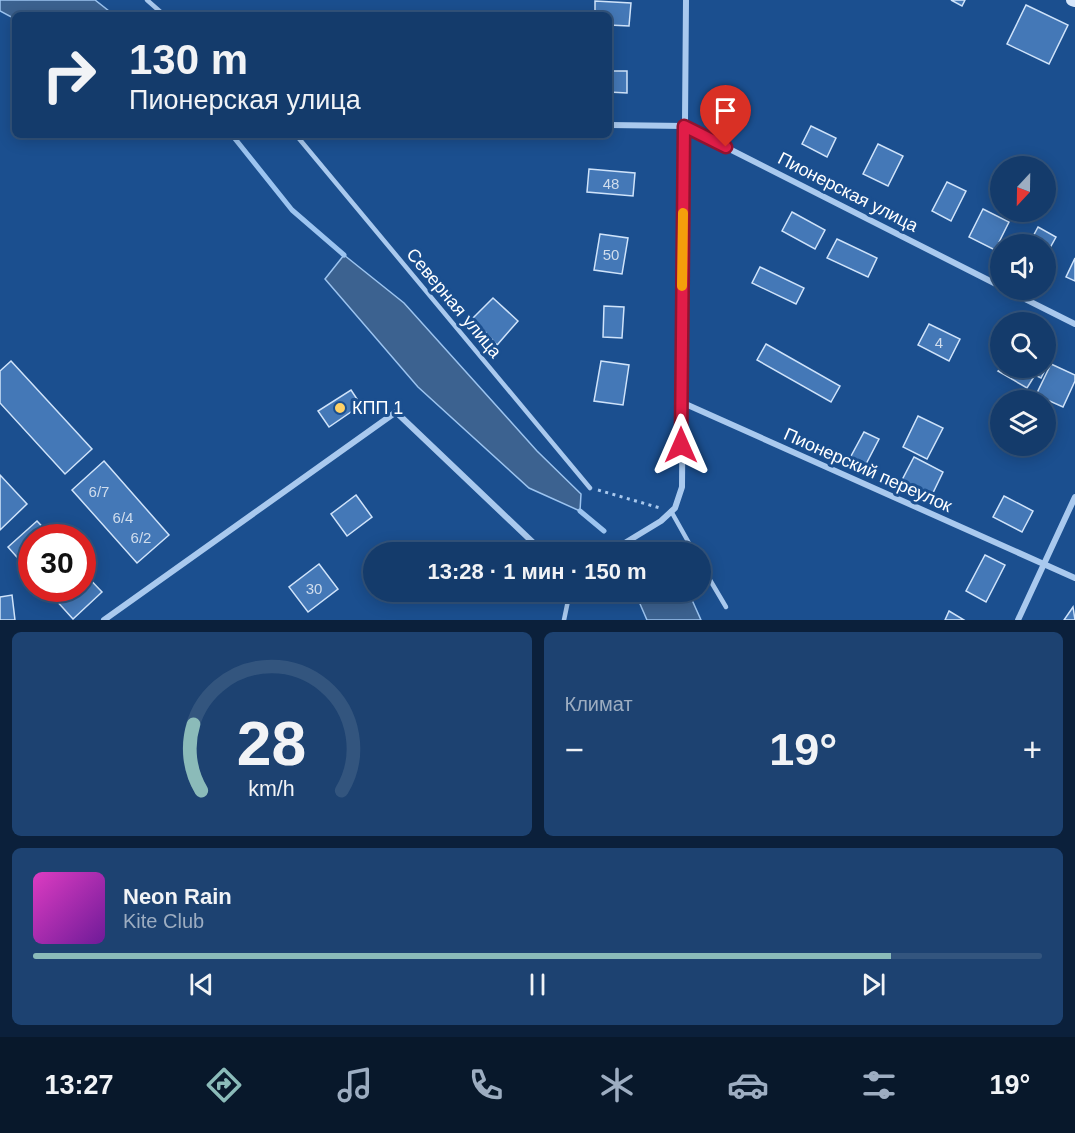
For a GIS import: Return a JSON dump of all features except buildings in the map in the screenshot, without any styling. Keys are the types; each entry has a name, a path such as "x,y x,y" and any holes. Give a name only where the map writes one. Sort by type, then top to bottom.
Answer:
{"street":[{"path":"626,542 661,521 671,511 682,487 686,0"},
{"name":"Пионерская улица","path":"612,125 684,126 990,281"},
{"path":"1027,300 1075,324"},
{"name":"Пионерский переулок","path":"681,402 758,439 1075,578"},
{"path":"104,620 396,412 532,542"},
{"path":"1018,620 1075,497"}],"lane":[{"path":"147,0 161,12"},
{"name":"Северная улица","path":"298,138 590,488"},
{"path":"671,511 688,542"},
{"path":"711,582 726,608"},
{"path":"564,620 568,602"}],"path":[{"path":"590,488 656,507"}],"water":[{"path":"0,0 95,0 110,12 12,12 12,17 0,11"},
{"path":"344,255 404,303 537,451 581,494 580,511 529,488 418,387 325,279"},
{"path":"639,602 693,602 701,620 647,620"}],"waterway":[{"path":"234,138 292,210 344,255"},
{"path":"580,511 604,531"}],"slow traffic":[{"path":"682,286 683,213"}],"place":[{"name":"КПП 1","path":"340,408"}],"route":[{"path":"681,445 684,126 726,147"}]}
